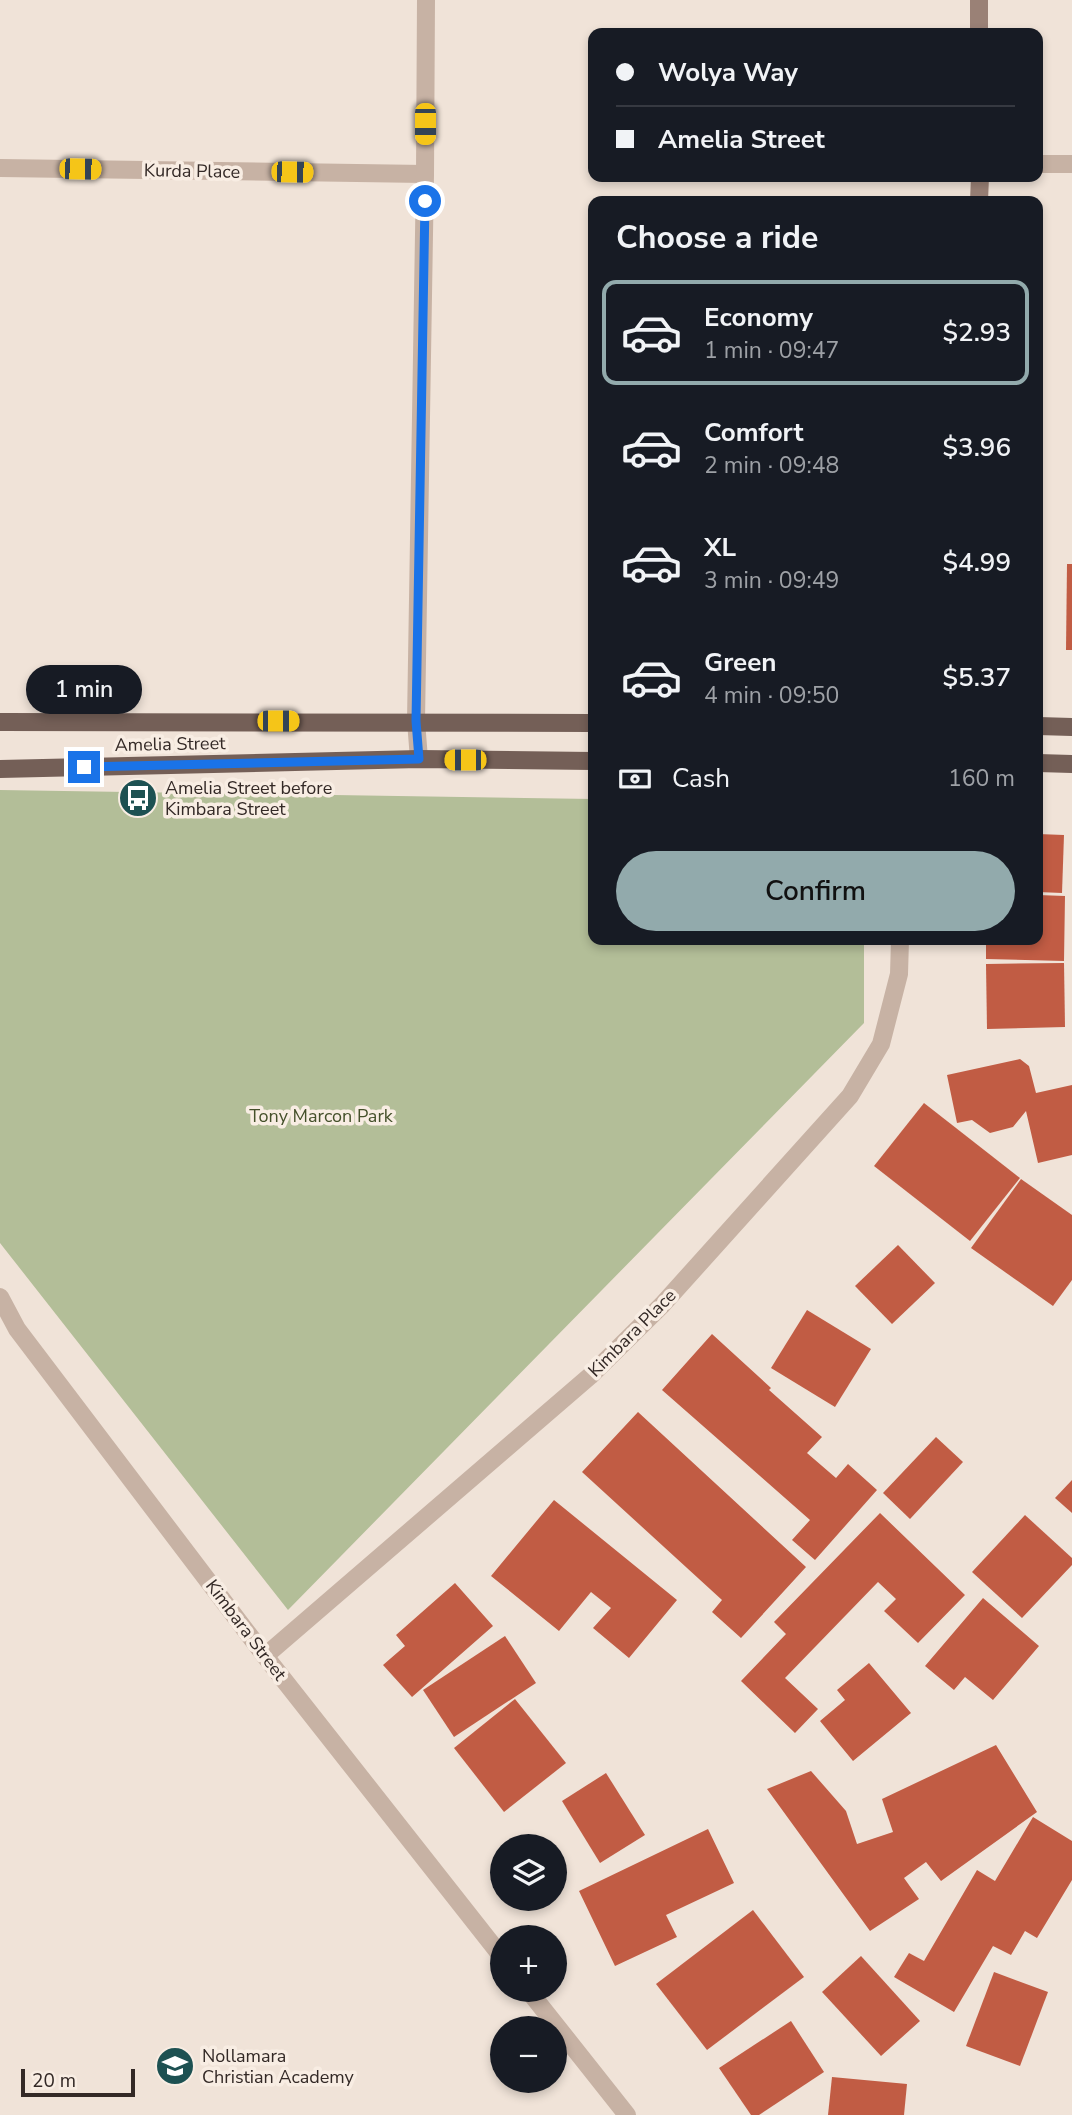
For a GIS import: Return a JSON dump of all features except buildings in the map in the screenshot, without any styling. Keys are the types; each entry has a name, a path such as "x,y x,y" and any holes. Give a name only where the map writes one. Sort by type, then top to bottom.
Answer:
{"main road":[{"name":"Amelia Street","path":"0,722 588,723"},
{"path":"1043,726 1072,727"},
{"name":"Amelia Street","path":"0,769 419,759 588,761"},
{"path":"1043,762 1072,764"}],"street":[{"path":"419,759 416,721 426,0"},
{"path":"979,0 979,28"},
{"path":"1043,164 1072,164"},
{"name":"Kurda Place","path":"0,168 425,174"},
{"name":"Kimbara Place","path":"265,1656 590,1376 662,1305 850,1096 881,1044 899,974 900,945"},
{"name":"Kimbara Street","path":"0,1297 17,1329 265,1656 490,1942"},
{"path":"537,2002 626,2115"}],"green space":[{"name":"Tony Marcon Park","path":"0,790 588,799 588,945 864,945 864,1023 288,1610 0,1243"}],"place":[{"name":"Amelia Street before Kimbara Street","path":"138,798"},
{"name":"Nollamara Christian Academy","path":"175,2066"}],"route":[{"path":"84,767 419,759 416,721 425,201"}]}
